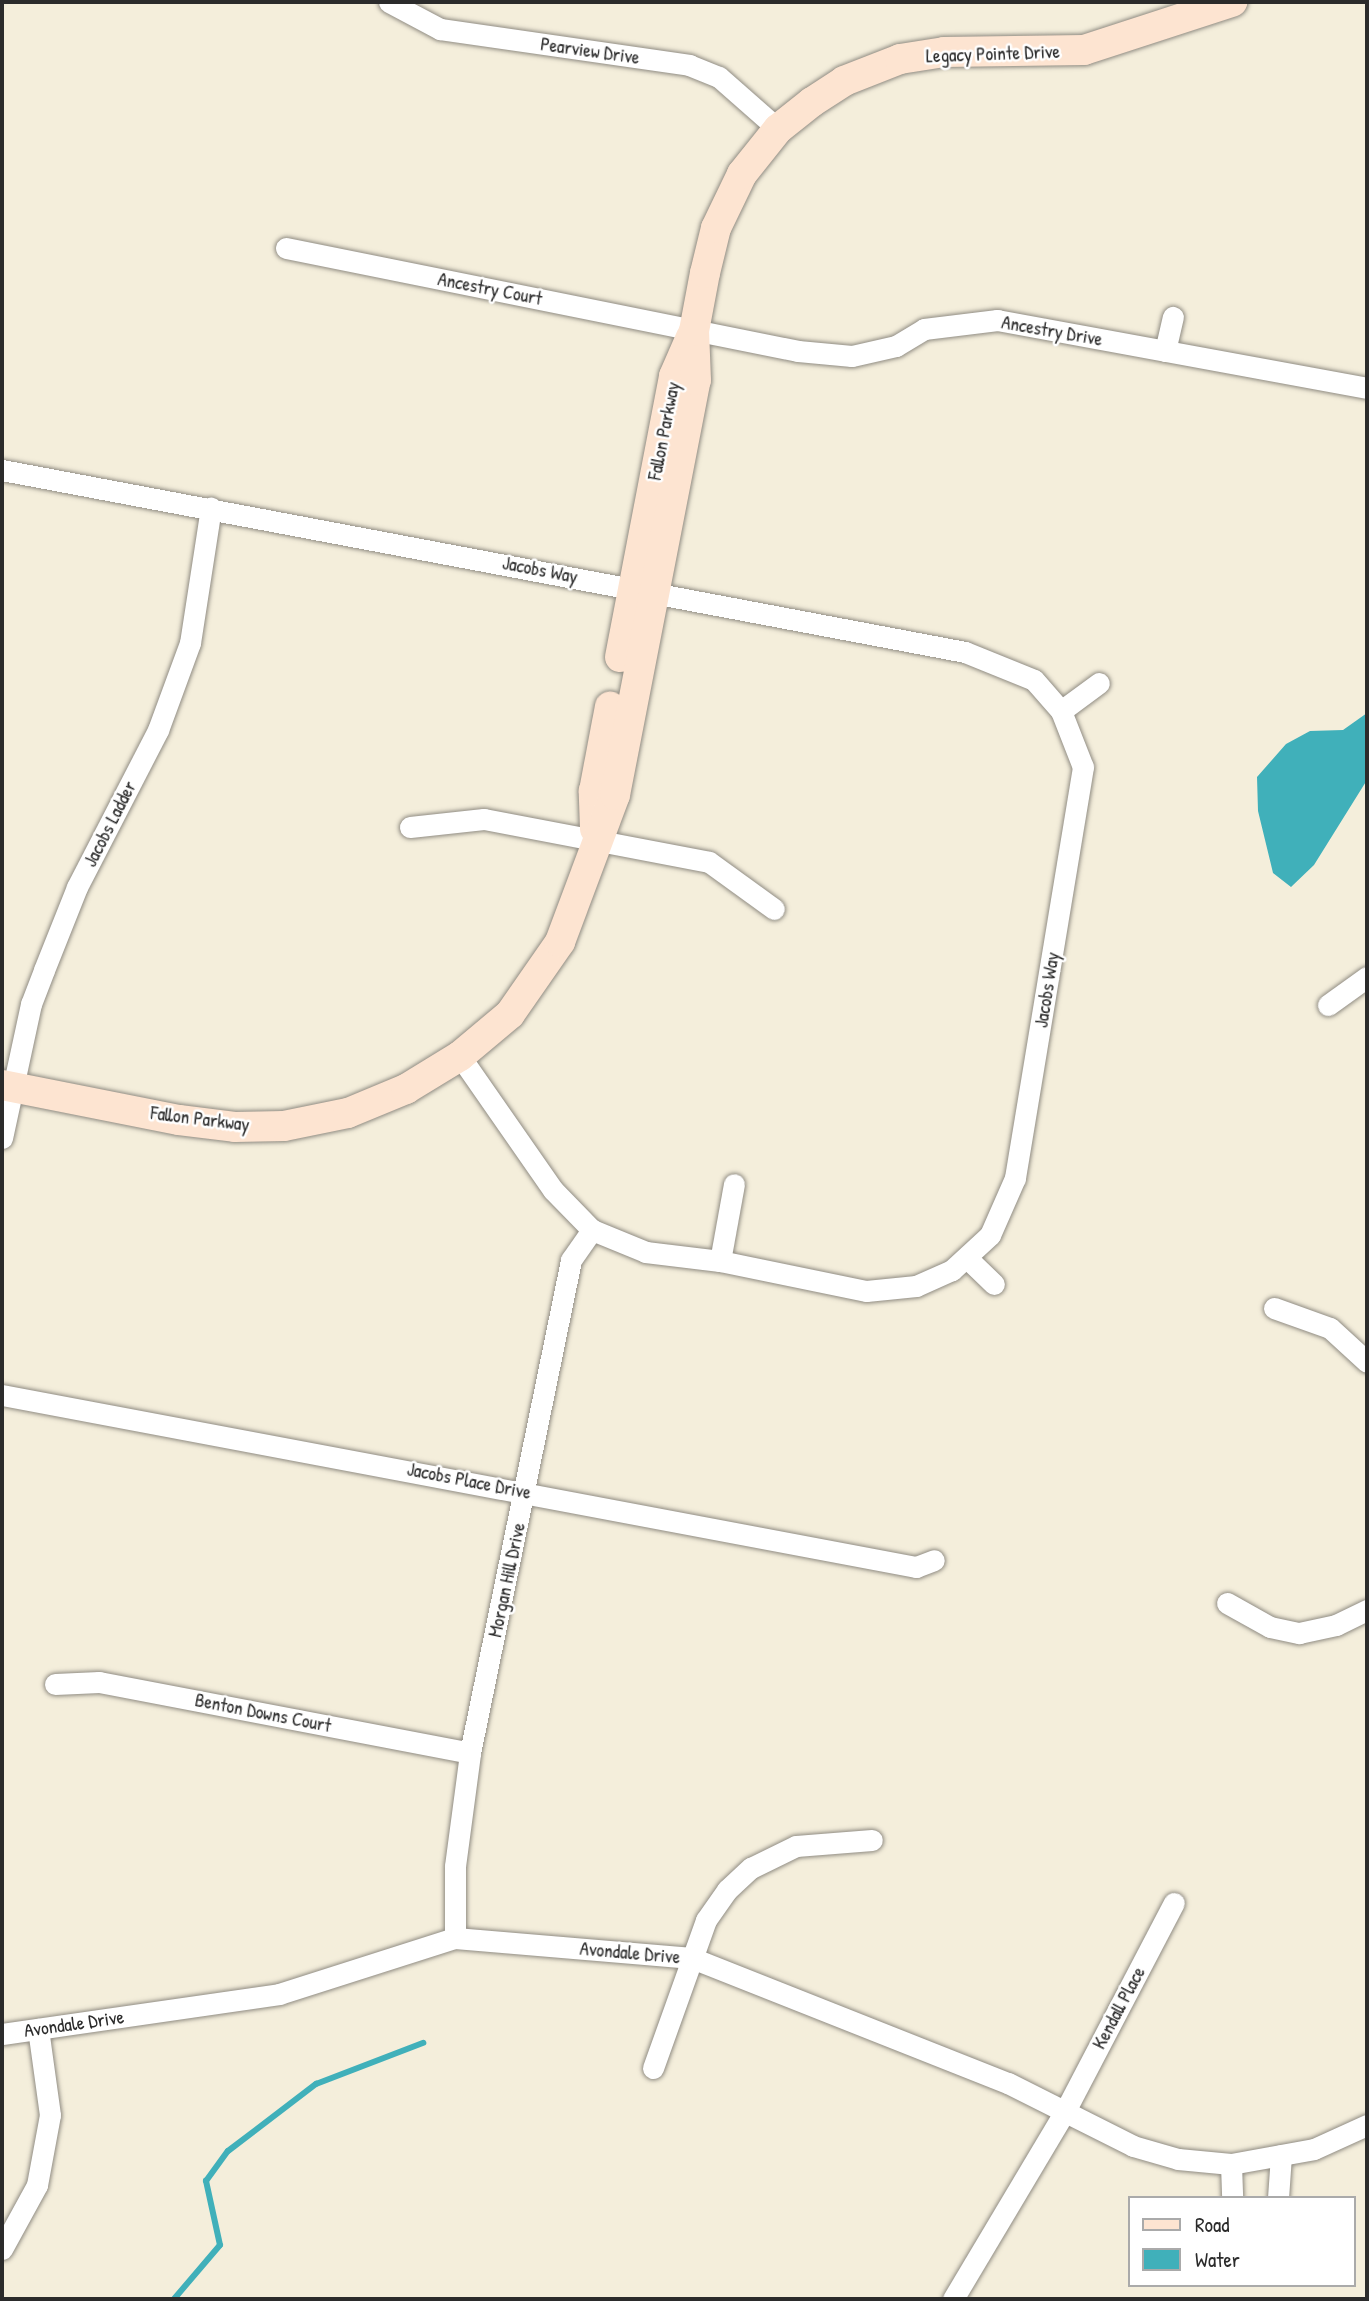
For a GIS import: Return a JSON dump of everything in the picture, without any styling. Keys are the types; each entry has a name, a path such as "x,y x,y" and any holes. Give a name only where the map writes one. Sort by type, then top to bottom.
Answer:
{"street":[{"name":"Pearview Drive","path":"389,2 440,29 689,65 719,77 778,129"},
{"name":"Legacy Pointe Drive","path":"694,331 716,228 742,174 778,129 844,81 900,59 944,52 1084,50 1213,5"},
{"name":"Ancestry Court","path":"286,248 694,331"},
{"path":"1166,351 1173,317"},
{"name":"Ancestry Drive","path":"694,331 798,351 852,356 896,346 924,329 997,320 1367,388"},
{"name":"Fallon Parkway","path":"7,1086 179,1119 235,1127 284,1126 348,1113 406,1089 460,1056 510,1014 540,974 575,907 596,840 594,791 644,590 674,376 694,331"},
{"name":"Jacobs Way","path":"2,470 965,652 1034,680 1061,711 1083,767 1016,1178 990,1236 968,1259 916,1286 866,1291 720,1261 646,1252 592,1230 553,1190 460,1056"},
{"name":"Jacobs Ladder","path":"2,1138 7,1086 31,1004 77,887 158,730 190,643 211,508"},
{"path":"1061,711 1099,683"},
{"path":"410,827 484,820 709,862 774,909"},
{"path":"1328,1005 1367,977"},
{"path":"720,1261 734,1184"},
{"name":"Morgan Hill Drive","path":"455,1938 455,1866 470,1753 570,1261 592,1230"},
{"path":"968,1259 994,1284"},
{"path":"1274,1308 1330,1328 1367,1363"},
{"name":"Jacobs Place Drive","path":"2,1395 525,1491 916,1567 934,1560"},
{"path":"1227,1603 1270,1627 1299,1633 1336,1625 1367,1610"},
{"name":"Benton Downs Court","path":"55,1684 99,1682 470,1753"},
{"path":"653,2068 706,1920 727,1890 751,1868 796,1846 872,1840"},
{"name":"Kendall Place","path":"1064,2113 1174,1903"},
{"name":"Avondale Drive","path":"2,2034 279,1994 455,1938 692,1958 1008,2083 1132,2146 1178,2159 1231,2164 1314,2149 1367,2125"},
{"path":"2,2249 37,2185 50,2115 38,2029"},
{"path":"953,2299 1064,2113"},
{"path":"1278,2196 1281,2155"},
{"path":"1231,2164 1232,2196"}],"water":[{"path":"1367,713 1367,780 1314,865 1291,887 1273,873 1258,811 1257,777 1286,744 1310,731 1343,730"}],"waterway":[{"path":"174,2299 220,2245 206,2181 228,2151 316,2084 423,2043"}]}
